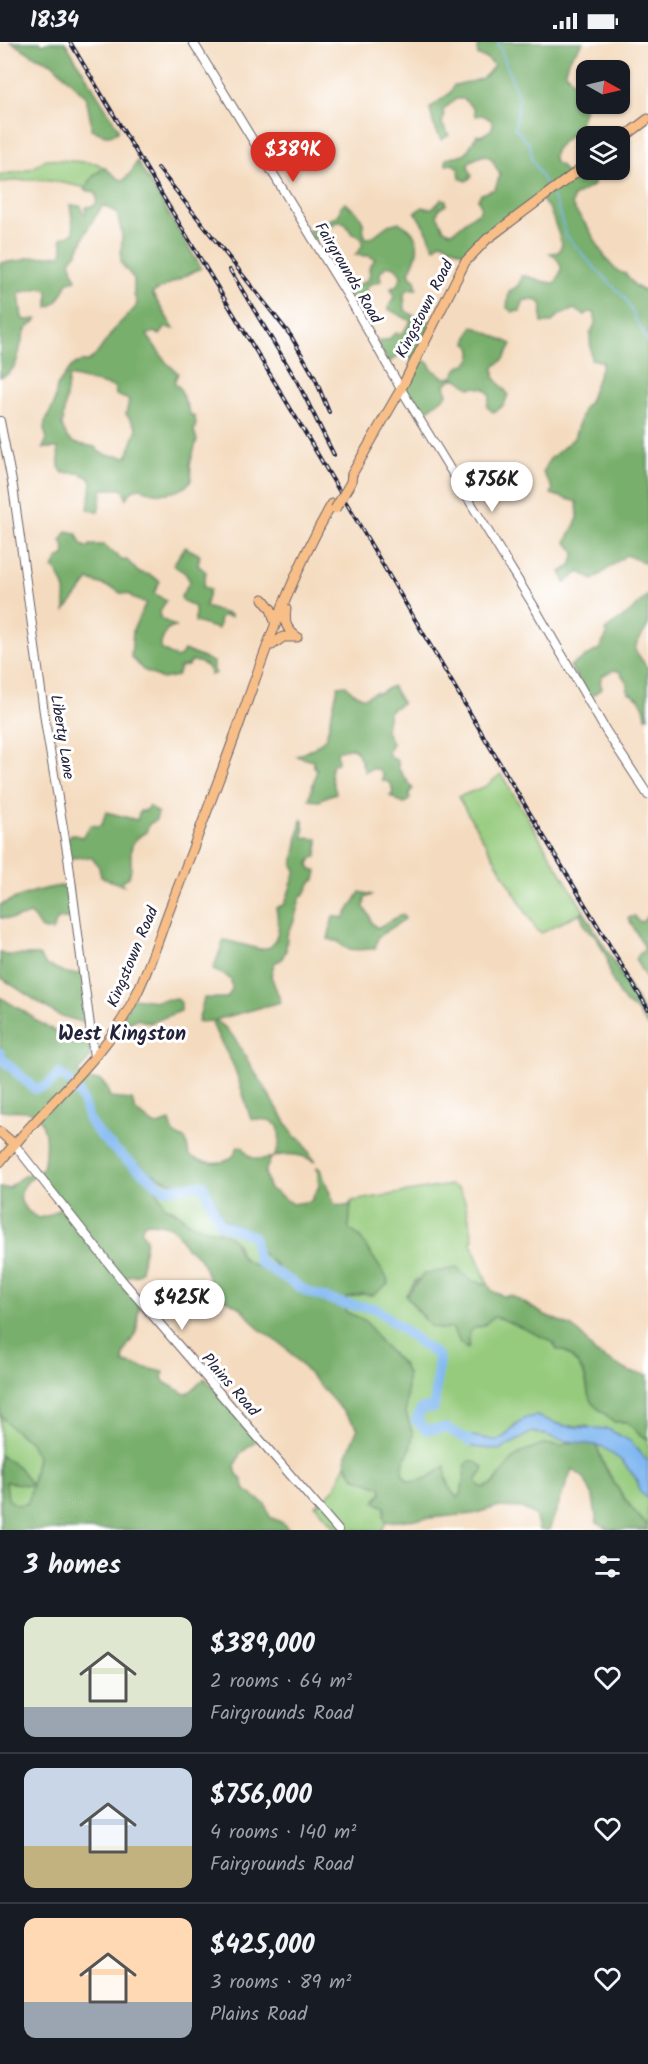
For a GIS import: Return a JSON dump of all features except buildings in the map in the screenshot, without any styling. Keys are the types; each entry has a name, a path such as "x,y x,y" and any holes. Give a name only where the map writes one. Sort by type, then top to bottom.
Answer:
{"main road":[{"path":"630,132 648,119"},
{"name":"Kingstown Road","path":"236,731 310,555 352,474 401,389 465,262 487,239 576,173"},
{"name":"Kingstown Road","path":"0,1161 118,1028 138,993 275,622 306,550 334,507"},
{"path":"275,622 271,609 263,599 279,599 286,595"},
{"path":"272,645 283,637 297,636 287,628 286,609"},
{"path":"0,1132 14,1144"}],"street":[{"name":"Fairgrounds Road","path":"193,42 532,603 606,730 648,795"},
{"name":"Liberty Lane","path":"0,421 13,487 46,728 68,857 94,1057"},
{"name":"Plains Road","path":"14,1144 121,1279 338,1530"}],"green space":[{"path":"11,42 40,42 43,44 65,42 118,128 118,132 107,135 91,129 86,97 52,63"},
{"path":"481,42 583,42 568,61 565,71 576,86 576,114 584,114 575,131 557,148 554,158 556,164 560,165 569,176 576,174 576,180 594,180 594,185 573,197 572,205 608,262 626,274 635,286 648,293 648,570 647,564 626,555 593,580 580,572 565,583 561,572 571,566 575,552 566,542 578,518 577,502 551,494 553,489 543,473 549,460 574,438 603,362 591,359 590,334 595,324 595,313 589,312 585,315 574,309 558,316 551,323 542,323 542,305 537,301 524,300 520,311 513,312 507,308 509,291 518,286 521,276 555,283 560,274 560,263 550,253 559,252 562,244 550,210 540,198 468,255 441,242 434,248 415,212 423,207 434,207 442,199 446,200 446,205 439,209 437,215 444,229 454,231 479,213 481,206 478,199 481,194 495,189 500,175 491,158 484,155 470,161 468,167 472,176 466,181 460,178 459,170 453,164 446,165 446,159 466,153 477,135 481,136 491,130 493,125 491,120 483,115 475,116 474,109 464,99 456,99 443,110 442,124 449,135 441,140 433,123 430,108 450,93 454,85 481,79 491,69 494,65 486,58 478,56 477,49"},
{"path":"46,159 96,163 105,168 95,174 86,188 43,180 0,183 0,174 24,171"},
{"path":"137,161 201,268 152,293 174,329 166,327 160,335 154,332 147,335 166,362 178,373 174,383 180,388 190,414 195,417 194,431 197,440 190,464 192,479 185,487 163,494 145,491 141,488 134,489 126,498 125,492 121,489 103,489 98,512 88,509 92,483 90,478 79,473 63,473 59,467 58,448 43,448 47,439 44,429 54,404 57,386 71,367 88,361 96,355 116,327 136,307 134,279 121,263 122,234 117,213 103,205 88,228 78,251 70,261 76,280 68,282 61,297 55,303 48,307 48,290 39,288 19,293 22,318 37,319 24,334 13,369 0,377 0,263 61,255 63,250 61,238 74,233 70,205 81,206 83,213 86,213 86,207 96,205 95,192 84,190 95,174 105,168 119,179 124,180","holes":["69,376 115,387 116,395 129,400 126,414 137,428 127,457 108,455 99,452 95,447 74,443 67,437 62,426"]},
{"path":"345,203 362,219 366,238 371,238 388,225 399,222 415,236 417,251 409,272 415,279 417,289 409,289 404,294 405,310 431,322 417,357 429,363 431,368 445,378 453,377 458,368 471,358 472,349 466,342 473,326 512,344 504,359 494,367 494,377 508,394 505,403 499,409 493,412 487,407 490,395 485,389 470,388 457,379 452,379 445,384 447,395 419,417 403,391 414,361 400,355 388,363 377,342 389,339 395,333 402,334 411,321 388,309 394,296 391,288 397,286 401,276 394,267 386,266 380,273 381,281 368,285 365,295 353,302 346,293 367,280 370,276 369,268 375,259 355,255 362,247 362,239 352,234 345,223 338,221 314,241 308,231 339,215 341,206"},
{"path":"67,531 76,533 82,545 88,548 90,545 104,545 123,561 126,559 138,572 160,581 154,593 166,601 160,612 160,618 176,627 167,629 161,649 176,658 181,656 184,650 213,662 213,670 216,673 211,675 204,665 192,661 188,666 180,667 177,676 162,679 143,670 131,657 133,630 146,603 129,594 120,593 89,580 65,611 65,590 56,570 53,569 57,559 64,556 65,549 61,541"},
{"path":"185,547 200,555 198,565 206,572 203,587 210,589 205,607 231,615 231,617 220,618 218,629 195,622 195,607 182,600 181,596 190,581 185,573 173,565"},
{"path":"648,595 648,626 635,650 648,669 648,717 646,717 643,705 628,692 628,685 620,672 614,670 602,676 600,682 602,688 589,698 570,666 599,649 607,635 605,630 629,613"},
{"path":"346,685 352,692 364,698 392,686 402,703 389,711 386,731 392,743 388,751 390,757 398,761 398,768 413,789 409,793 410,799 404,804 390,796 393,793 391,783 382,780 383,775 378,769 365,772 357,751 350,748 337,752 338,763 333,764 331,775 336,793 320,801 309,800 317,769 313,761 297,756 312,749 326,738 338,686"},
{"path":"501,774 584,911 542,933 537,931 458,797 486,786"},
{"path":"149,806 158,813 156,820 149,824 146,832 138,837 131,847 131,870 129,877 122,881 124,886 101,877 99,867 91,857 67,858 65,844 71,834 82,837 91,825 102,824 106,812 137,820 140,811 145,811"},
{"path":"301,820 303,820 304,838 318,839 317,857 312,858 309,864 311,870 317,871 315,880 300,898 294,921 287,935 286,951 281,960 274,963 271,976 281,1002 215,1020 222,1024 237,1041 295,1137 301,1139 315,1162 294,1155 271,1158 265,1172 269,1188 293,1204 311,1201 319,1186 317,1167 320,1169 335,1205 347,1206 351,1203 349,1229 359,1236 387,1278 388,1284 373,1295 362,1294 346,1298 343,1306 346,1312 366,1321 380,1342 403,1365 407,1374 406,1413 413,1435 402,1473 408,1481 418,1481 445,1466 450,1488 458,1498 461,1495 466,1464 469,1461 474,1461 483,1467 476,1481 484,1488 493,1484 513,1459 522,1452 543,1444 562,1446 577,1442 597,1445 610,1477 648,1526 648,1530 610,1530 597,1523 593,1497 584,1478 572,1469 549,1530 539,1530 535,1515 522,1508 496,1507 473,1514 386,1522 385,1507 375,1502 382,1492 381,1487 354,1477 346,1464 345,1459 358,1428 286,1348 258,1328 242,1309 213,1292 204,1266 197,1255 186,1248 174,1230 159,1224 144,1223 141,1231 146,1239 141,1271 138,1275 128,1276 124,1281 141,1303 136,1332 125,1350 124,1363 164,1372 162,1377 164,1382 185,1394 205,1378 258,1439 240,1454 235,1466 245,1490 265,1504 270,1517 283,1523 289,1530 0,1530 0,1455 20,1468 31,1485 37,1457 29,1441 0,1415 0,1188 9,1188 28,1174 43,1169 45,1137 41,1121 30,1112 0,1111 0,997 76,1043 89,1043 91,1057 78,1072 88,1080 100,1080 107,1087 110,1098 132,1100 135,1110 154,1125 170,1121 174,1134 186,1140 189,1155 199,1160 217,1162 229,1159 238,1147 243,1147 252,1158 274,1157 279,1142 278,1126 269,1120 250,1117 234,1067 212,1021 198,1022 204,998 227,998 232,989 231,980 213,970 224,940 260,949 271,947 278,928 276,908 285,904 296,870 293,865","holes":["138,1163 169,1182 190,1184 207,1190 214,1198 225,1220 247,1229 265,1256 279,1269 275,1274 248,1262 242,1258 228,1235 193,1225 173,1210 165,1207 154,1184 136,1168","38,1173 63,1206 50,1215 39,1218 25,1208 20,1196 25,1185","6,1482 31,1486 28,1503 17,1505 8,1499"]},
{"path":"70,885 74,917 58,919 52,931 41,929 31,914 13,919 0,918 0,905 34,892"},
{"path":"360,892 372,895 365,898 364,908 377,928 403,914 405,919 378,937 375,949 350,949 339,942 328,939 333,916 344,918"},
{"path":"584,912 648,1019 648,1027 636,1010 620,995 610,976 607,958 595,935 586,928 580,914"},
{"path":"648,915 648,982 635,959 645,948 628,918 635,916 642,922"},
{"path":"0,952 6,955 39,955 46,965 66,973 82,973 88,1024 58,1015 0,977"},
{"path":"133,998 156,1001 177,998 181,1003 181,1011 150,1023 137,1019 127,1024 119,1023"},
{"path":"138,1163 165,1181 197,1186 209,1192 223,1217 247,1230 262,1253 279,1269 275,1274 251,1264 242,1257 237,1243 219,1231 207,1230 189,1223 175,1210 165,1207 154,1184 136,1168"},
{"path":"450,1185 459,1189 465,1201 473,1238 471,1243 488,1284 471,1281 457,1268 416,1280 406,1295 423,1319 439,1329 452,1328 461,1344 469,1346 469,1332 483,1326 493,1317 523,1328 557,1345 576,1362 583,1373 589,1396 595,1405 613,1422 627,1422 648,1439 648,1461 630,1441 586,1426 564,1426 536,1416 516,1424 497,1441 473,1436 500,1450 532,1432 577,1442 562,1446 543,1444 493,1484 484,1488 476,1481 483,1471 466,1464 461,1495 458,1498 452,1492 446,1477 433,1475 418,1482 408,1481 402,1473 413,1435 406,1413 407,1374 403,1365 380,1342 366,1321 346,1312 343,1306 345,1298 362,1294 373,1295 359,1236 349,1229 349,1215 352,1201"},
{"path":"457,1268 471,1281 488,1284 492,1291 505,1297 511,1295 543,1314 570,1326 580,1333 595,1353 630,1372 648,1375 648,1439 627,1422 613,1422 592,1403 585,1377 578,1364 564,1350 557,1350 549,1340 493,1317 483,1326 469,1332 467,1349 461,1344 452,1328 439,1329 430,1326 406,1295 424,1274"},
{"path":"0,1415 23,1438 29,1424 37,1457 28,1504 14,1530 0,1503"},
{"path":"597,1445 614,1454 633,1474 648,1499 648,1526 618,1488"},
{"path":"346,1464 354,1477 381,1487 382,1492 376,1499 386,1507 384,1516 387,1520 382,1530 338,1530 315,1505 326,1498 335,1487"}],"water":[{"path":"536,1416 564,1426 608,1429 630,1441 648,1461 648,1499 639,1491 638,1481 622,1461 601,1446 555,1439 532,1432 500,1450 473,1447 470,1441 472,1436 497,1441 525,1418"}],"waterway":[{"path":"498,42 519,99 515,128 530,145 532,159 548,189"},
{"path":"552,196 566,235 625,298 648,343"},
{"path":"0,1053 1,1058 35,1089 47,1086 59,1074 67,1079"},
{"path":"73,1086 80,1096 91,1123 115,1150 164,1189 203,1185 220,1224 253,1236 259,1262 308,1292 344,1304 375,1308 439,1357 434,1408 422,1408 416,1420 426,1430 447,1428 470,1441"}],"railway":[{"path":"70,42 648,1009"},
{"path":"158,168 291,336 315,378 329,412"},
{"path":"230,270 298,383 334,455"}],"district":[{"name":"West Kingston","path":"122,1035"}]}
